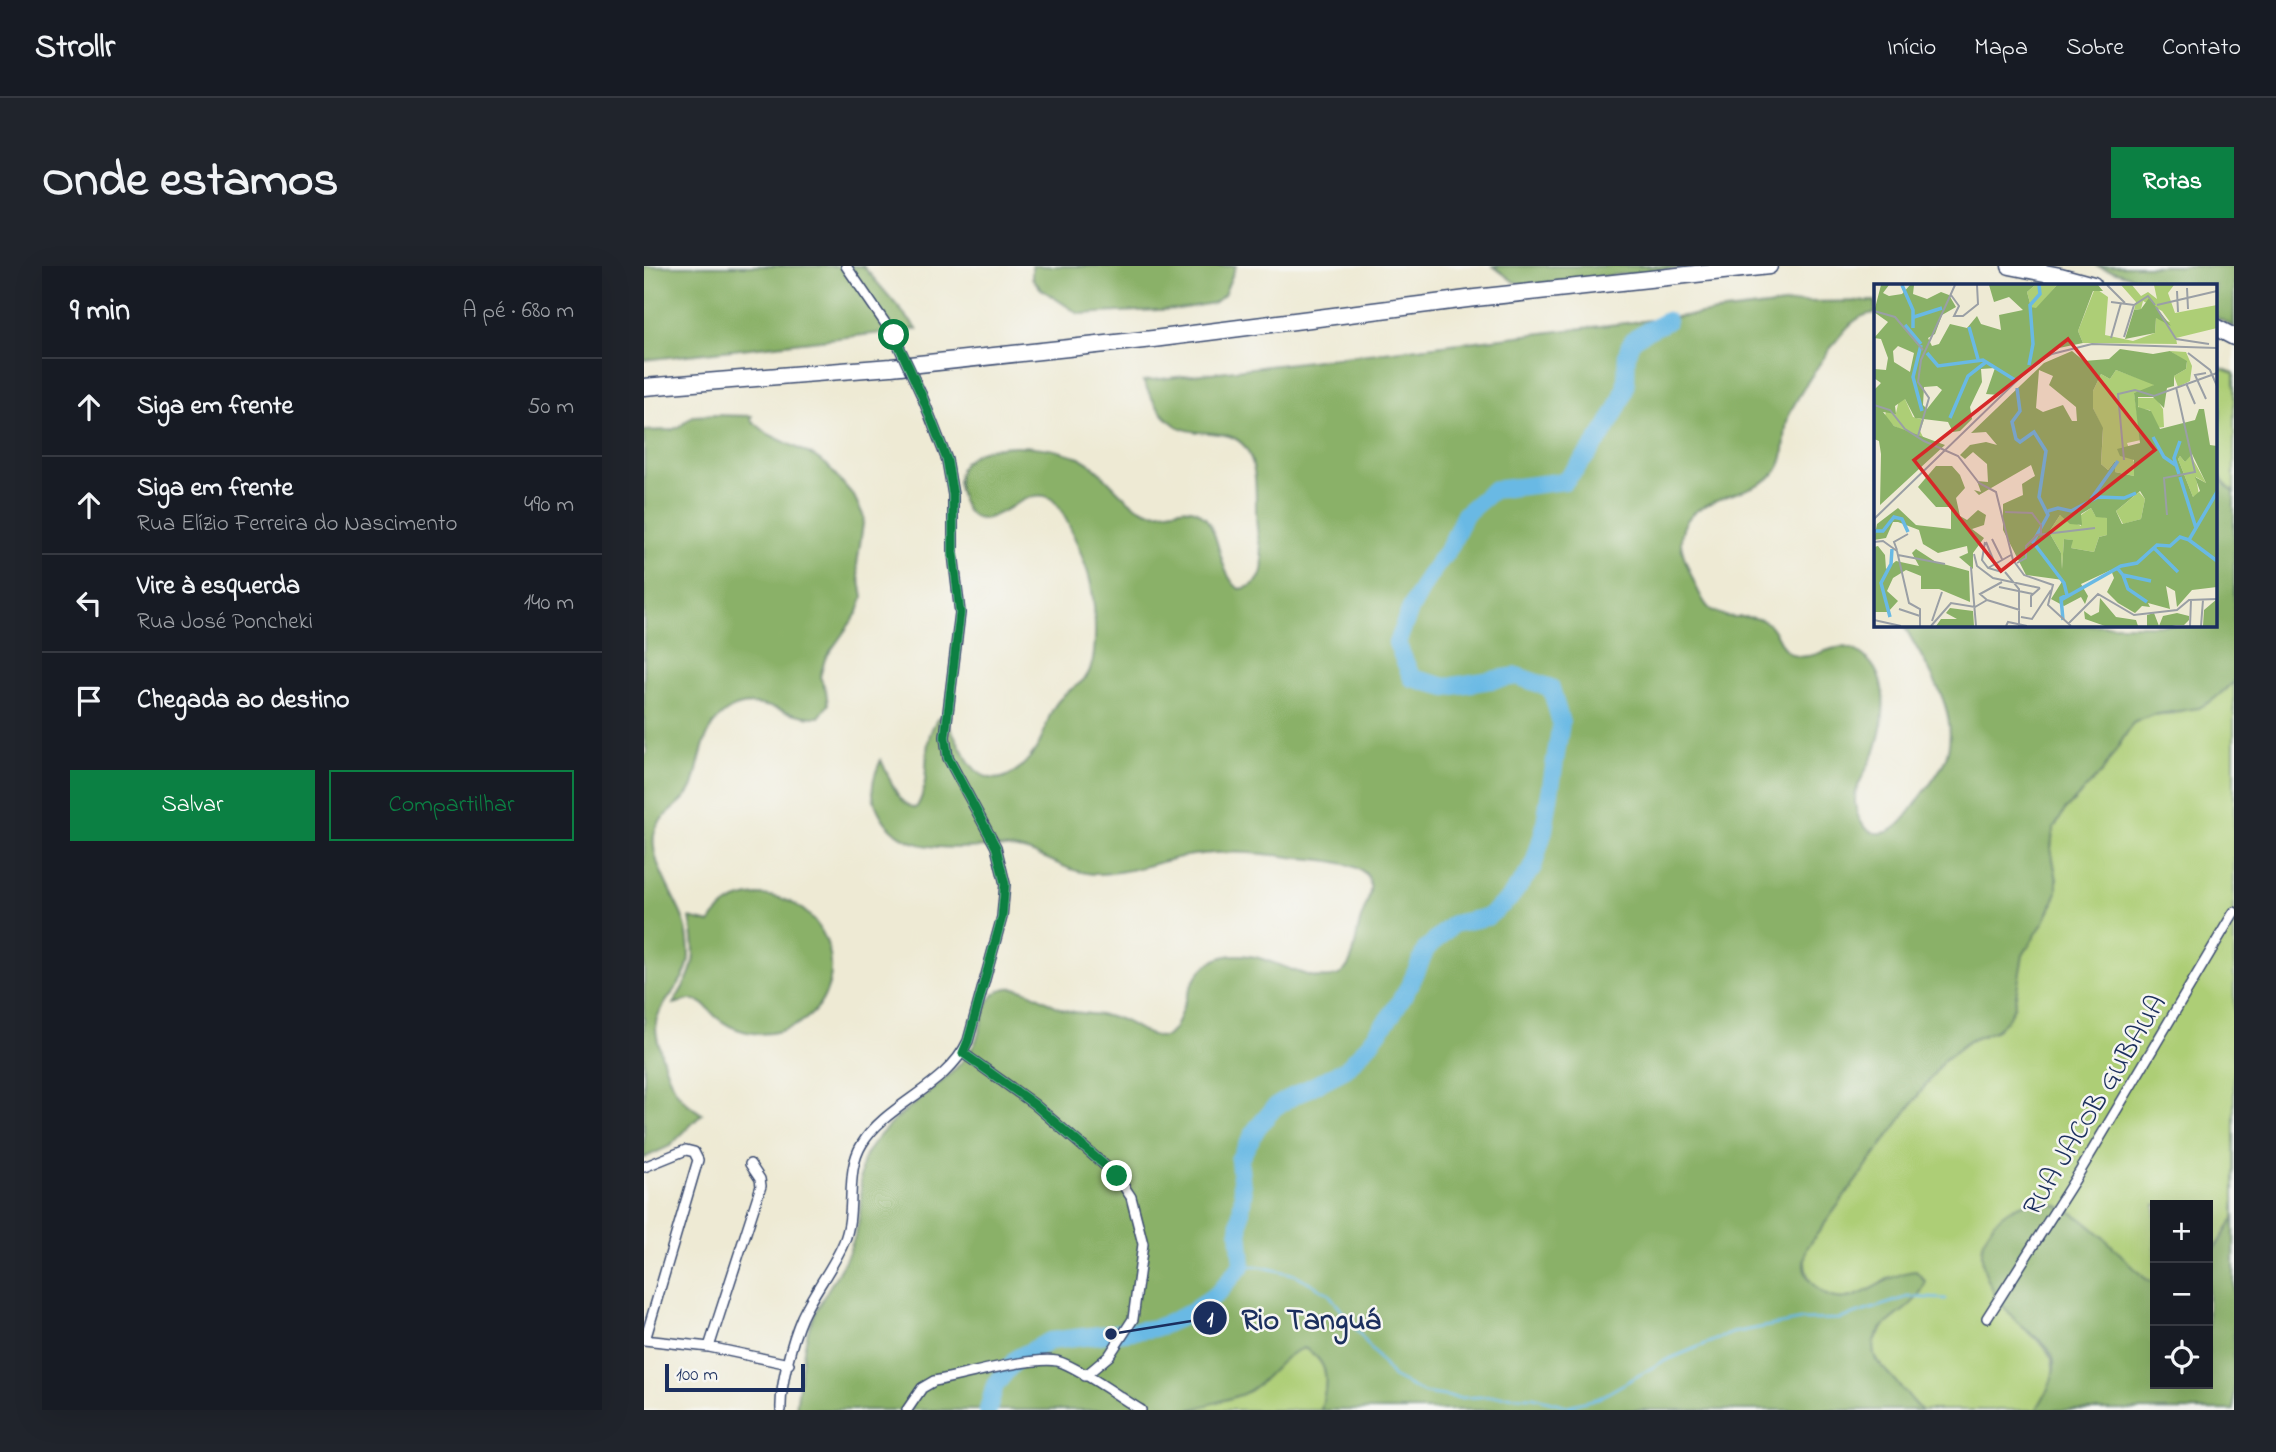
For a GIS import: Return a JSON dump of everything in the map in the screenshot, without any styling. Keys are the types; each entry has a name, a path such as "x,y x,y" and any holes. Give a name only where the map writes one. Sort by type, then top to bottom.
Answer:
{"highway":[{"path":"644,387 891,367 1139,341 1475,298 1769,266"},
{"path":"2010,266 2089,284"},
{"path":"2217,328 2234,337"}],"street":[{"path":"781,1410 789,1364 802,1317 844,1242 851,1218 853,1165 861,1145 873,1130 963,1053 1002,917 1005,884 996,847 948,758 945,737 960,613 953,553 953,495 947,460 894,335 846,266"},
{"name":"RUA JACOB GUBAUA","path":"1987,1318 2079,1173 2234,912"},
{"path":"963,1053 1034,1104 1117,1176 1131,1197 1143,1244 1133,1319 1109,1356 1084,1376"},
{"path":"644,1167 686,1150 694,1152 698,1160 645,1340 709,1347 789,1364"},
{"path":"709,1347 761,1186 760,1179 750,1164"},
{"path":"907,1410 922,1388 934,1381 1034,1362 1055,1361 1072,1367 1141,1410"}],"green space":[{"path":"644,266 863,266 917,329 644,360"},
{"path":"1032,266 1236,266 1224,295 1213,303 1179,309 1079,314 1041,289 1032,278"},
{"path":"1493,266 1699,266 1526,285 1514,282"},
{"path":"2096,266 2234,266 2234,327 2217,318 2217,284 2147,284"},
{"path":"1874,301 1874,313 1861,317 1848,327 1819,364 1789,415 1784,454 1774,474 1749,489 1703,506 1692,515 1684,527 1681,542 1692,577 1706,605 1712,610 1725,616 1756,618 1766,622 1791,654 1805,656 1834,648 1850,648 1869,661 1876,671 1883,696 1882,722 1876,748 1855,798 1860,820 1875,833 1888,832 1903,821 1938,773 1949,744 1946,708 1931,673 1905,626 2217,626 2217,467 2226,486 2234,492 2234,682 2199,708 2152,715 2133,723 2102,772 2065,810 2053,830 2051,849 2057,892 2045,920 2023,955 2014,1007 2007,1020 1997,1030 1969,1041 1944,1060 1807,1248 1804,1266 1806,1275 1825,1294 1837,1298 1863,1293 1889,1279 1916,1271 1926,1282 1915,1300 1882,1328 1874,1342 1873,1350 1876,1360 1921,1410 1321,1410 1326,1382 1323,1367 1313,1354 1304,1348 1287,1357 1243,1394 1185,1410 796,1410 810,1325 846,1259 856,1232 864,1159 870,1148 896,1119 963,1060 974,1045 992,996 1007,988 1022,989 1065,1010 1113,1017 1151,1035 1162,1037 1170,1033 1177,1024 1195,980 1205,967 1220,958 1251,956 1316,977 1332,977 1342,973 1353,954 1370,893 1370,881 1366,874 1351,866 1330,861 1249,853 1208,853 1097,874 1077,871 1023,850 924,845 907,840 891,829 879,812 873,792 875,773 881,760 899,796 909,806 916,808 924,786 932,729 938,718 942,717 968,760 981,774 997,779 1012,774 1039,744 1057,702 1084,680 1092,663 1095,623 1088,573 1067,521 1056,503 1039,495 1027,498 991,517 981,519 971,515 963,503 958,480 964,464 978,453 1019,446 1063,452 1080,458 1097,470 1128,500 1146,511 1185,508 1197,511 1211,527 1231,581 1239,589 1246,588 1259,578 1262,568 1254,469 1247,450 1232,437 1183,429 1174,424 1152,399 1143,381 1800,302"},
{"path":"2217,367 2234,373 2234,492 2223,481 2217,467 2220,410"},
{"path":"2217,392 2220,412 2217,431"},
{"path":"693,416 752,416 751,420 768,434 827,465 854,496 864,517 857,565 863,597 858,612 825,659 820,677 826,690 828,705 819,717 752,704 741,705 722,715 705,741 691,790 663,818 655,831 658,865 684,921 689,957 681,981 657,1018 657,1034 674,1087 686,1102 702,1114 670,1146 644,1158 644,757 647,752 644,739 644,431 671,430"},
{"path":"2234,682 2234,1218 2213,1252 2213,1200 2150,1200 2150,1281 2130,1267 2073,1214 2059,1206 2017,1322 2040,1343 2052,1360 2051,1381 2036,1410 1921,1410 1876,1360 1873,1353 1874,1340 1887,1319 1890,1277 1852,1298 1827,1296 1819,1291 1808,1276 1805,1258 1807,1248 1944,1060 1969,1041 1997,1030 2023,955 2054,903 2057,880 2051,849 2053,830 2065,810 2102,772 2133,723 2152,715 2176,713 2226,690"},
{"path":"757,895 785,900 807,913 822,932 830,955 830,978 822,1000 806,1019 780,1031 763,1034 729,1026 697,1001 673,1004 693,963 694,944 690,918 710,923 729,903"},
{"path":"2036,1201 2070,1211 2105,1239 2150,1282 2150,1389 2213,1389 2213,1252 2234,1218 2234,1410 2036,1410 2053,1376 2052,1355 2001,1303 1988,1280 1982,1255 1983,1243 1997,1219 2021,1205"},
{"path":"1304,1348 1319,1360 1325,1374 1321,1410 1190,1410 1214,1401 1291,1352"}],"waterway":[{"path":"988,1410 995,1385 1017,1358 1050,1341 1157,1328 1190,1313 1218,1293 1242,1265 1239,1230 1243,1195 1239,1160 1257,1128 1275,1107 1346,1069 1392,1014 1411,983 1426,949 1453,924 1487,917 1509,899 1533,867 1544,830 1561,723 1551,688 1517,676 1446,687 1412,678 1397,643 1410,610 1428,577 1450,547 1465,514 1493,490 1565,481 1599,439 1619,404 1626,385 1630,345 1637,337 1667,321"},
{"path":"1242,1265 1296,1275 1328,1293 1393,1377 1424,1393 1459,1398 1533,1397 1583,1410"},
{"path":"1567,1406 1599,1398 1662,1362 1732,1333 1801,1320 1840,1319 1908,1297 1946,1299"}],"place":[{"name":"Rio Tanguá","path":"1111,1334"}],"route":[{"path":"894,335 947,460 953,495 953,553 960,613 945,737 948,758 996,847 1005,884 1002,917 963,1053 1034,1104 1117,1176"}]}
